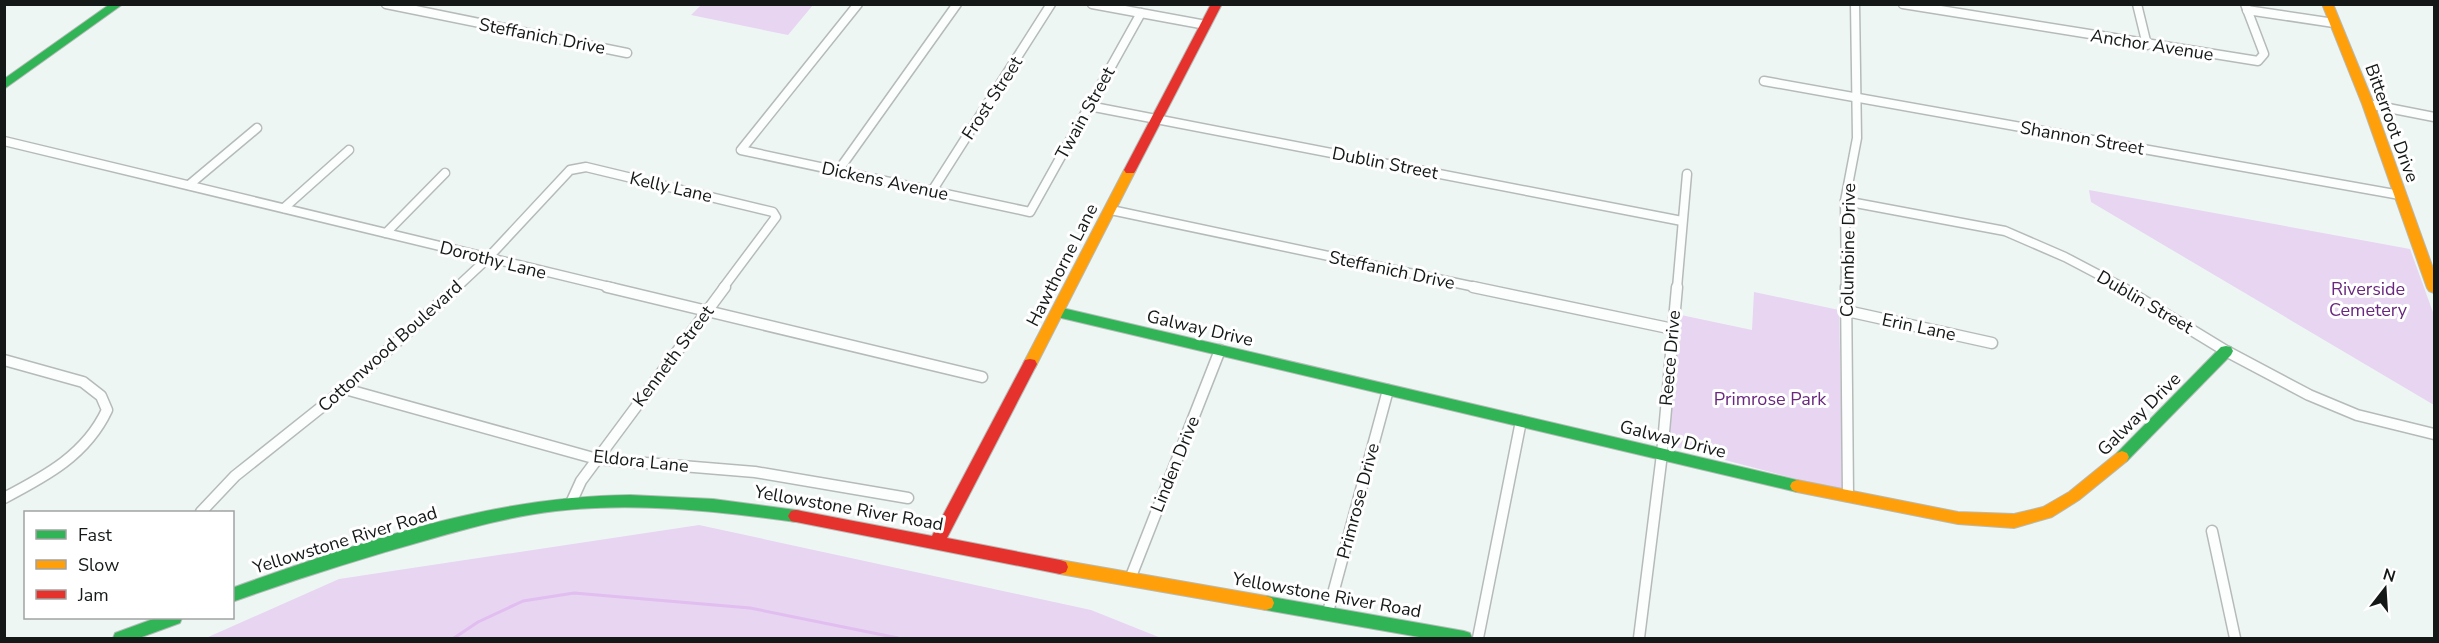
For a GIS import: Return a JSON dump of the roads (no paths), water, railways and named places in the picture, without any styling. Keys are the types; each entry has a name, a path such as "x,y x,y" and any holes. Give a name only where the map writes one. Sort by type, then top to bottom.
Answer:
{"street":[{"path":"4,85 118,4"},
{"name":"Steffanich Drive","path":"386,4 627,53"},
{"name":"Dickens Avenue","path":"858,4 741,150 1030,212"},
{"path":"838,171 957,4"},
{"name":"Frost Street","path":"932,191 1051,4"},
{"path":"1092,4 1206,25"},
{"name":"Hawthorne Lane","path":"937,542 1217,4"},
{"name":"Columbine Drive","path":"1848,496 1845,201 1857,138 1856,4"},
{"name":"Anchor Avenue","path":"1903,4 2258,61 2264,54 2246,7"},
{"path":"2138,4 2147,45"},
{"name":"Bitterroot Drive","path":"2327,4 2368,104 2434,288"},
{"name":"Anchor Avenue","path":"2246,7 2334,23"},
{"name":"Twain Street","path":"1030,212 1141,13"},
{"name":"Shannon Street","path":"1764,81 2400,195"},
{"path":"2368,104 2434,117"},
{"name":"Dublin Street","path":"1089,106 1682,221"},
{"path":"189,185 257,128"},
{"name":"Dorothy Lane","path":"4,141 982,377"},
{"path":"284,208 349,150"},
{"name":"Kelly Lane","path":"570,170 586,167 773,212"},
{"name":"Cottonwood Boulevard","path":"203,511 235,476 345,389 487,259 570,170"},
{"path":"386,233 445,173"},
{"name":"Reece Drive","path":"1639,639 1662,454 1687,174"},
{"name":"Dublin Street","path":"1845,201 2005,231 2065,257 2141,297 2226,351 2308,395 2357,415 2434,434"},
{"name":"Steffanich Drive","path":"1111,210 1673,329"},
{"name":"Kenneth Street","path":"571,503 580,481 776,218 773,212"},
{"name":"Erin Lane","path":"1847,311 1992,343"},
{"name":"Galway Drive","path":"1058,312 1744,475 1979,520 2024,520 2077,496 2109,470 2226,351"},
{"name":"Linden Drive","path":"1130,579 1220,350"},
{"path":"4,360 83,382 100,396 107,410 102,426 81,449 53,471 4,498"},
{"name":"Eldora Lane","path":"345,389 597,459 755,472 908,498"},
{"name":"Primrose Drive","path":"1328,612 1388,390"},
{"path":"1478,639 1521,421"},
{"name":"Yellowstone River Road","path":"234,595 411,537 519,510 571,503 639,501 736,507 1130,579 1328,612 1464,639"},
{"path":"2212,531 2235,639"},
{"path":"121,639 171,619"}],"waterway":[{"path":"454,638 478,622 523,601 574,593 750,608 898,638"}],"park label":[{"name":"Riverside Cemetery","path":"2368,299"},
{"name":"Primrose Park","path":"1770,399"}]}
